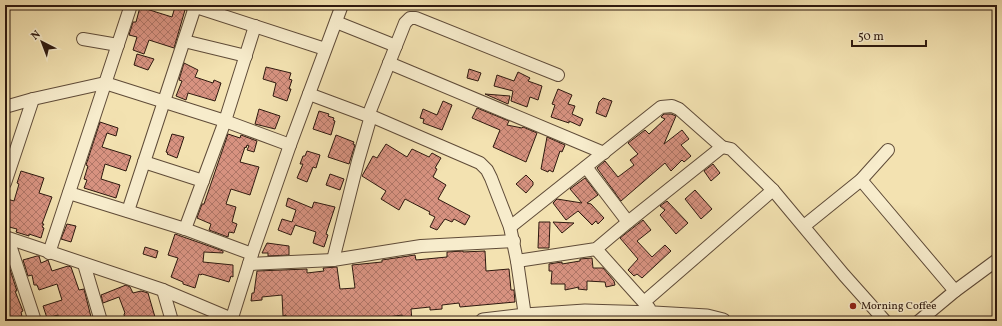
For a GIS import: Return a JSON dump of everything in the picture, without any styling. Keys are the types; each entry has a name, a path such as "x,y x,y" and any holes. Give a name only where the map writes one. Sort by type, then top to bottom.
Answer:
{"street":[{"path":"49,253 131,5"},
{"path":"7,238 163,290 232,320 250,259 290,145 342,5"},
{"path":"128,211 184,42 193,6 325,49"},
{"path":"333,260 369,116 405,23 410,18 416,18 558,75"},
{"path":"336,22 396,46"},
{"path":"185,229 225,121 255,26"},
{"path":"83,39 118,45"},
{"path":"184,42 246,56"},
{"path":"389,63 604,153"},
{"path":"5,108 33,99 105,83 163,103 225,121 290,145"},
{"path":"309,94 369,116 480,163 492,178 510,227 514,241 525,316"},
{"path":"5,182 33,99"},
{"path":"510,227 662,107 672,106 679,109 722,147 731,149 773,190 844,276 885,321"},
{"path":"517,261 596,249 722,147"},
{"path":"804,226 861,180 888,150"},
{"path":"144,162 203,181"},
{"path":"586,166 628,222"},
{"path":"861,180 955,291"},
{"path":"644,302 773,190"},
{"path":"69,193 185,229 250,259 333,260 421,246 514,241"},
{"path":"7,238 35,321"},
{"path":"596,249 654,314"},
{"path":"919,321 955,291 997,260"},
{"path":"84,264 101,321"},
{"path":"163,290 172,321"},
{"path":"483,321 525,316 585,312 707,317 723,321"}],"building":[{"path":"140,7 172,17 175,7 185,10 174,48 149,40 144,54 133,50 137,37 129,35 133,22 136,22"},
{"path":"137,54 154,59 148,70 134,65"},
{"path":"184,63 198,70 195,77 213,83 214,80 221,83 215,101 188,93 186,100 176,96 182,81 179,80"},
{"path":"266,67 291,73 289,79 292,80 289,89 291,89 287,101 273,96 276,83 263,79"},
{"path":"469,69 481,73 478,81 467,78"},
{"path":"518,72 530,78 528,81 542,86 538,100 530,97 527,107 511,101 513,91 494,86 497,75 514,81"},
{"path":"558,89 572,95 568,104 575,106 572,114 583,119 580,126 569,121 569,123 551,117 555,105 552,104"},
{"path":"485,94 510,96 508,104"},
{"path":"603,98 612,101 606,117 596,113 599,102"},
{"path":"443,101 452,105 442,130 423,123 424,119 420,118 423,109 437,115"},
{"path":"477,108 509,121 507,125 523,127 537,133 526,162 493,147 500,130 472,118"},
{"path":"259,109 280,116 275,129 255,124"},
{"path":"319,111 329,114 328,116 334,118 333,120 335,121 331,135 313,129"},
{"path":"664,114 676,116 664,144 682,130 689,139 681,145 691,156 684,162 682,160 671,171 665,163 621,201 597,168 605,161 618,177 634,165 630,160 638,154 628,143 645,130 649,134 665,119 661,117"},
{"path":"100,122 118,128 116,136 107,133 102,147 131,156 126,171 105,164 101,179 120,185 116,198 84,188 87,180 84,179 88,166 86,165"},
{"path":"172,134 184,137 177,158 167,154 168,153 166,152"},
{"path":"228,134 240,138 241,135 257,141 254,152 247,150 249,146 247,145 246,148 245,147 240,162 259,167 250,195 231,189 226,204 236,207 232,222 237,224 234,233 229,232 228,237 209,230 211,224 197,218 202,204 204,204"},
{"path":"336,135 354,142 353,144 355,145 349,164 328,157"},
{"path":"547,137 565,145 562,152 560,151 553,172 549,170 548,172 541,169"},
{"path":"386,144 407,157 412,149 429,157 432,153 441,158 435,168 437,169 433,177 446,185 438,199 470,216 465,225 454,219 452,222 445,219 437,230 430,227 435,217 429,214 430,212 405,199 399,210 381,199 386,191 362,176 373,156 377,158"},
{"path":"307,151 320,155 316,168 313,167 307,182 297,178 303,164 300,164"},
{"path":"713,164 720,173 711,181 704,171"},
{"path":"21,171 44,178 39,193 52,197 42,224 44,224 42,227 44,228 41,238 16,232 17,229 5,226 5,208 7,199 14,201"},
{"path":"330,174 344,179 340,190 326,185"},
{"path":"526,175 533,182 533,185 526,193 516,184"},
{"path":"585,178 598,195 587,203 591,204 604,218 598,224 596,221 592,225 578,211 566,220 553,203 557,199 582,203 570,189"},
{"path":"695,190 712,209 701,219 685,199"},
{"path":"288,198 312,208 314,202 335,207 326,234 328,235 324,247 313,243 316,232 295,225 291,235 278,230 282,219 292,222 296,210 286,206"},
{"path":"667,201 688,223 676,234 660,215 665,210 660,206"},
{"path":"643,220 651,230 637,241 652,257 665,245 671,251 642,278 637,274 634,276 628,270 638,259 620,238"},
{"path":"539,222 550,222 549,248 538,248"},
{"path":"553,222 574,223 562,233"},
{"path":"67,224 76,226 71,242 61,239"},
{"path":"175,234 223,251 223,253 204,252 203,262 233,265 233,277 231,276 229,282 199,274 195,288 183,284 183,282 171,277 178,258 168,255"},
{"path":"267,243 289,246 289,255 268,256 268,253 262,253"},
{"path":"145,247 158,251 156,258 143,254"},
{"path":"485,251 486,271 509,269 511,290 514,290 515,302 460,307 459,303 442,305 442,309 430,310 430,307 411,309 412,321 403,321 402,315 360,321 298,321 298,319 286,320 286,315 283,316 282,295 262,297 262,300 251,301 252,293 254,293 257,271 307,269 307,273 324,271 323,268 337,267 340,289 355,288 352,265 382,262 382,260 415,255 416,260 447,257 447,252"},
{"path":"5,254 17,291 15,291 23,311 21,312 23,321 5,321"},
{"path":"39,256 41,263 48,260 52,271 68,266 71,267 79,290 84,289 92,321 59,321 58,315 47,318 43,306 62,300 57,284 39,290 37,285 34,285 32,275 28,276 23,260"},
{"path":"592,258 593,268 603,268 614,281 615,285 606,287 605,282 587,281 587,290 578,289 579,287 565,290 565,284 551,284 552,271 549,271 549,264 562,262 562,264 580,261 580,259"},
{"path":"126,285 130,287 133,293 141,291 148,293 155,317 152,318 153,321 125,321 125,313 119,297 103,303 101,295"}],"place":[{"name":"Morning Coffee","path":"853,306"}]}
